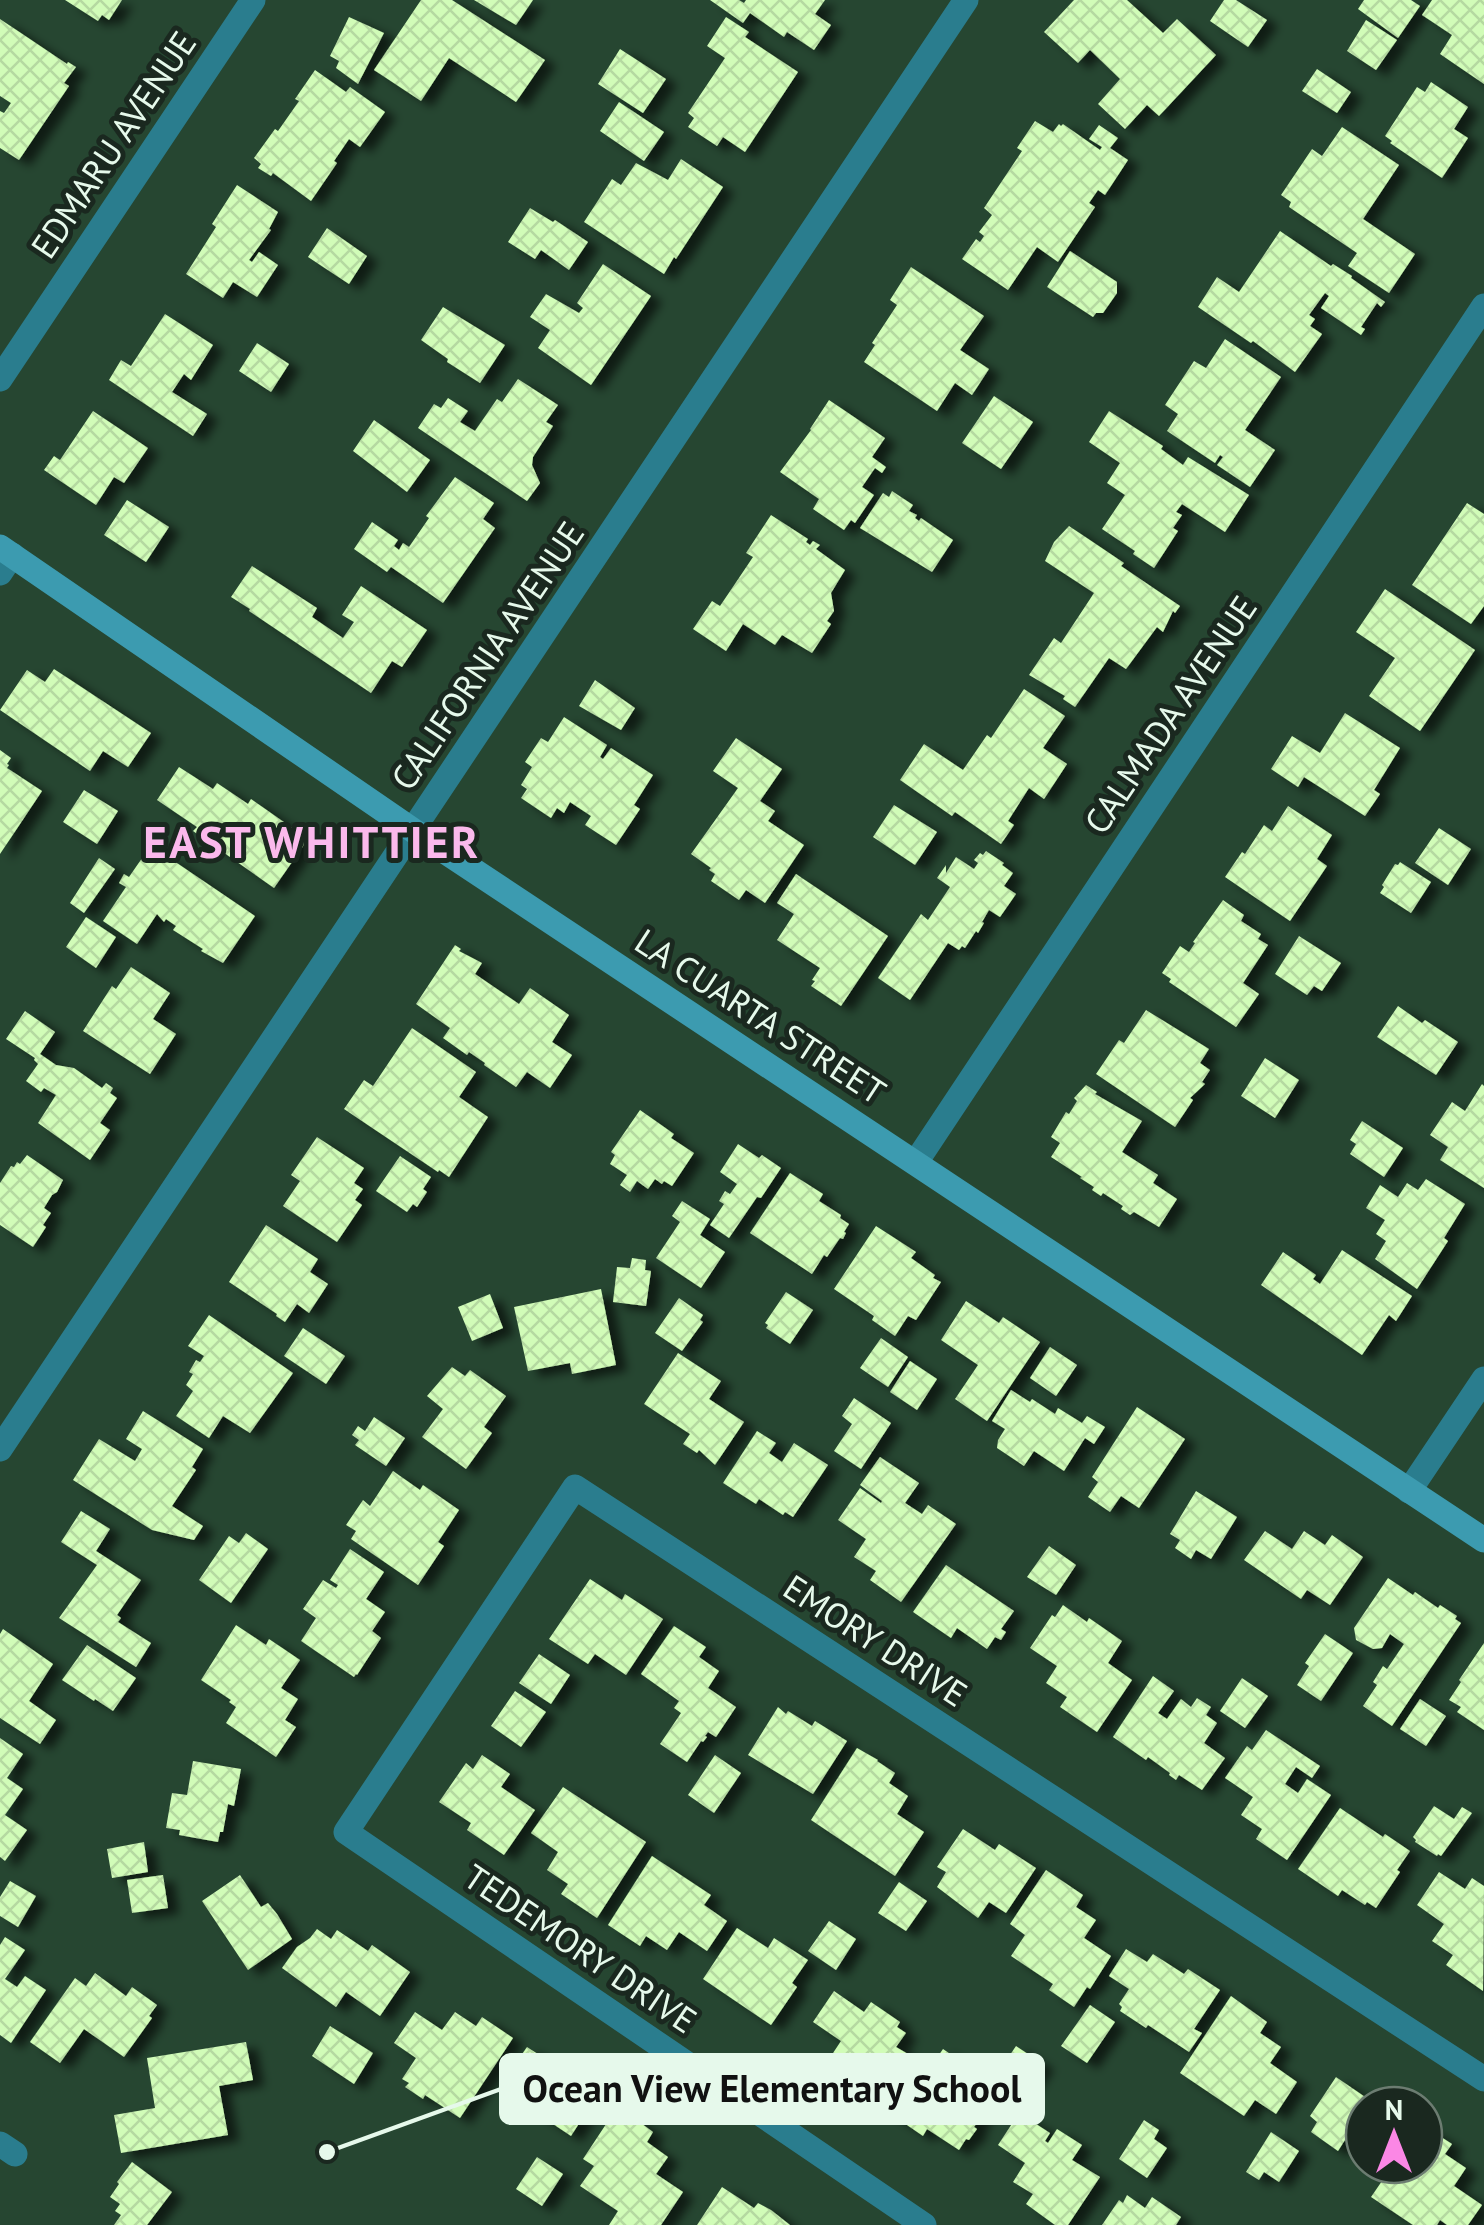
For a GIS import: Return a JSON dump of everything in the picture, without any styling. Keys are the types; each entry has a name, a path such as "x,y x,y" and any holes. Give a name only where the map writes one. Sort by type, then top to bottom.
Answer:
{"street":[{"name":"EDMARU AVENUE","path":"0,379 253,0"},
{"name":"CALIFORNIA AVENUE","path":"0,1448 966,0"},
{"name":"CALMADA AVENUE","path":"916,1162 1484,306"},
{"name":"LA CUARTA STREET","path":"4,559 1484,1540"},
{"path":"1410,1491 1484,1379"},
{"name":"EMORY DRIVE","path":"346,1832 576,1487 1484,2079"},
{"name":"TEDEMORY DRIVE","path":"346,1832 924,2225"}],"building":[{"path":"65,0 122,0 109,20 102,15 98,21"},
{"path":"421,0 452,0 545,60 516,102 449,58 421,101 374,70"},
{"path":"474,0 533,0 516,25"},
{"path":"710,0 825,0 815,14 831,25 814,50 787,32 784,37 750,13 743,23"},
{"path":"1074,0 1127,0 1163,33 1177,19 1216,55 1159,116 1147,105 1125,129 1098,104 1120,79 1090,50 1078,63 1044,32"},
{"path":"1224,0 1236,0 1267,20 1248,47 1210,21"},
{"path":"1364,0 1411,0 1420,6 1398,38 1358,9"},
{"path":"1432,0 1484,0 1484,84 1440,54 1452,35 1422,15"},
{"path":"349,17 384,33 358,84 336,68 339,61 330,56"},
{"path":"726,17 749,32 745,37 798,72 745,152 723,137 717,146 688,127 694,118 688,113 725,58 707,46"},
{"path":"0,19 76,67 64,83 69,86 19,160 0,148 0,111 4,113 11,103 0,96"},
{"path":"1366,20 1397,40 1376,70 1347,51"},
{"path":"620,49 666,79 643,113 598,84"},
{"path":"1317,69 1351,92 1337,113 1302,91"},
{"path":"315,70 346,92 350,87 385,112 360,147 349,139 311,201 273,173 271,176 258,168 261,164 254,158 299,101 295,99"},
{"path":"1431,82 1468,107 1454,129 1468,138 1442,178 1385,136 1417,87 1425,92"},
{"path":"619,102 664,132 644,161 600,131"},
{"path":"1035,121 1053,132 1063,124 1100,150 1102,147 1089,139 1099,125 1118,138 1110,148 1128,160 1105,195 1098,190 1089,203 1095,207 1058,262 1037,247 1008,290 962,259 976,239 980,242 984,236 979,232 992,215 984,208 1022,151 1017,148"},
{"path":"1342,127 1399,165 1363,219 1415,254 1389,293 1348,266 1357,253 1289,207 1291,202 1281,195 1312,149 1322,156"},
{"path":"681,159 723,187 664,274 584,222 612,179 621,185 636,163 668,180"},
{"path":"237,185 278,212 271,230 249,260 252,262 259,252 278,265 257,297 233,282 223,298 186,274"},
{"path":"530,208 588,242 569,270 541,250 535,259 508,242"},
{"path":"327,228 367,256 349,284 308,257"},
{"path":"1280,231 1352,276 1385,302 1381,307 1377,303 1361,327 1365,329 1361,335 1321,308 1329,296 1325,293 1309,315 1315,319 1310,326 1322,334 1295,372 1198,307 1217,277 1239,292"},
{"path":"1070,251 1117,282 1117,293 1103,313 1093,317 1047,287"},
{"path":"603,264 651,296 591,385 538,348 550,330 530,317 546,294 579,313 583,308 577,303"},
{"path":"911,267 984,316 960,350 989,369 972,395 955,383 937,411 864,362 897,305 890,300"},
{"path":"443,307 505,345 480,383 421,340"},
{"path":"165,314 213,345 191,380 184,374 172,392 207,414 193,436 109,380 121,360 131,366"},
{"path":"1225,339 1281,377 1245,430 1275,450 1250,487 1217,465 1223,457 1220,455 1215,463 1167,431 1178,414 1165,405 1194,361 1206,368"},
{"path":"257,343 289,364 271,392 239,371"},
{"path":"518,379 558,405 546,422 553,426 533,457 532,465 540,483 527,501 418,428 434,404 441,408 448,398 468,411 460,422 475,431 497,399 502,402"},
{"path":"994,396 1033,422 1001,469 962,443"},
{"path":"829,400 885,438 872,457 886,467 882,473 875,468 862,487 874,495 855,523 851,520 844,530 813,509 819,499 780,472"},
{"path":"93,411 148,448 124,483 114,477 96,505 44,470 54,456 60,460"},
{"path":"1109,411 1163,446 1161,449 1183,465 1188,457 1249,495 1225,532 1182,504 1176,512 1182,515 1173,528 1178,531 1154,568 1102,529 1125,495 1107,483 1120,463 1089,442"},
{"path":"374,420 430,460 407,492 353,451"},
{"path":"455,477 494,503 483,519 495,528 443,603 391,567 387,572 354,549 372,522 398,540 394,546 399,550 403,543 409,547"},
{"path":"892,491 913,505 909,511 917,515 915,518 921,518 953,540 932,572 860,528 883,493 889,497"},
{"path":"127,500 169,527 146,562 104,535"},
{"path":"1467,503 1484,514 1484,606 1471,624 1412,585"},
{"path":"771,515 808,539 810,545 813,541 820,545 816,549 845,570 831,593 834,611 827,621 831,624 812,653 782,635 775,645 743,624 726,651 693,629 712,601 720,606 753,557 746,553"},
{"path":"1069,526 1180,606 1173,611 1163,632 1157,627 1126,669 1109,658 1075,707 1063,699 1065,696 1029,675 1054,638 1061,643 1094,593 1045,561 1054,542"},
{"path":"252,566 317,608 312,617 343,638 354,622 342,615 361,586 427,630 402,667 392,661 371,693 231,597"},
{"path":"1385,589 1475,650 1420,731 1369,696 1395,658 1356,632"},
{"path":"54,669 151,733 128,767 103,751 90,771 0,710 27,670 45,682"},
{"path":"595,680 635,708 621,730 579,706"},
{"path":"1024,689 1065,716 1043,748 1067,764 1044,799 1029,788 1008,821 1014,825 1001,844 900,780 924,744 963,770 987,735 991,738"},
{"path":"1345,713 1400,748 1374,790 1380,794 1365,816 1304,777 1298,787 1271,769 1292,736 1320,753"},
{"path":"564,717 607,745 600,757 603,759 611,748 653,775 634,805 640,809 616,845 585,825 591,816 570,802 564,813 557,808 551,818 521,798 527,789 521,785 532,767 525,762 541,738 548,742"},
{"path":"736,738 782,769 760,801 775,811 768,821 804,845 765,903 746,890 739,900 711,881 715,874 711,868 691,854 738,788 713,771"},
{"path":"0,750 11,758 7,768 42,791 0,854"},
{"path":"179,767 213,789 217,783 248,804 251,799 308,839 274,888 193,831 197,827 157,800"},
{"path":"84,790 118,811 97,844 63,822"},
{"path":"894,805 937,832 915,865 873,837"},
{"path":"1288,806 1332,835 1317,859 1327,866 1290,921 1225,877 1264,825 1272,831"},
{"path":"1439,828 1471,849 1448,885 1415,863"},
{"path":"149,848 255,916 223,963 201,951 173,930 176,926 166,919 164,922 157,914 137,944 103,921 126,887 119,883 124,874 129,877"},
{"path":"986,851 1013,873 1004,886 1016,894 1000,917 989,910 965,948 959,950 948,943 910,1000 878,978 921,914 928,920 950,887 937,878 946,865 946,873 956,857 974,869 978,863 974,860"},
{"path":"99,858 115,869 84,913 70,903"},
{"path":"1400,862 1431,882 1411,913 1380,893 1395,864"},
{"path":"796,874 888,936 841,1006 811,986 820,968 777,940 794,914 777,903"},
{"path":"1223,900 1244,915 1241,921 1261,934 1258,939 1268,945 1243,983 1259,994 1236,1027 1169,982 1171,979 1162,973 1180,946 1189,952"},
{"path":"86,917 116,937 96,968 66,947"},
{"path":"1299,936 1341,963 1322,991 1314,986 1307,995 1275,974"},
{"path":"455,945 482,963 475,974 519,1004 530,988 569,1015 552,1042 572,1055 550,1088 527,1072 516,1087 443,1038 450,1028 416,1004"},
{"path":"131,967 170,993 153,1019 176,1034 150,1074 83,1031 112,986 116,989"},
{"path":"1398,1006 1458,1042 1436,1075 1377,1037"},
{"path":"1146,1010 1209,1049 1200,1063 1210,1070 1202,1082 1205,1084 1190,1098 1193,1100 1175,1127 1096,1074"},
{"path":"25,1011 55,1032 40,1054 56,1065 74,1068 102,1088 106,1083 113,1088 110,1093 117,1098 100,1123 110,1130 90,1160 38,1123 56,1095 44,1088 41,1092 26,1081 38,1064 6,1039"},
{"path":"412,1028 476,1072 459,1097 488,1117 449,1177 344,1109 364,1080 373,1086"},
{"path":"1265,1058 1299,1080 1275,1118 1241,1096"},
{"path":"1482,1084 1484,1188 1440,1160 1448,1147 1430,1135 1452,1102 1465,1111"},
{"path":"1086,1085 1142,1121 1122,1152 1158,1175 1153,1183 1177,1199 1159,1227 1134,1212 1130,1215 1121,1209 1123,1206 1092,1190 1094,1187 1082,1177 1051,1157 1060,1143 1051,1137"},
{"path":"640,1110 694,1153 672,1186 655,1179 648,1189 637,1181 630,1192 620,1185 627,1175 610,1164 615,1155 611,1152"},
{"path":"1362,1121 1403,1148 1384,1177 1350,1154 1356,1144 1350,1140"},
{"path":"317,1137 364,1168 354,1183 363,1189 355,1200 362,1205 337,1242 283,1206 300,1181 291,1175"},
{"path":"738,1144 781,1168 729,1238 710,1225 724,1204 719,1201 725,1191 730,1194 737,1184 720,1172"},
{"path":"27,1155 63,1180 44,1208 51,1213 33,1247 0,1225 0,1183 11,1166 20,1164"},
{"path":"400,1156 431,1177 417,1207 413,1204 407,1212 376,1191"},
{"path":"790,1173 823,1194 819,1201 849,1224 843,1239 827,1257 824,1255 812,1274 750,1233"},
{"path":"1426,1179 1465,1204 1444,1238 1448,1241 1417,1289 1375,1259 1386,1241 1376,1234 1385,1220 1366,1208 1380,1185 1398,1197 1407,1183 1418,1190"},
{"path":"682,1201 710,1219 700,1235 725,1252 701,1288 656,1258 680,1222 672,1216"},
{"path":"266,1225 318,1259 310,1272 328,1284 309,1313 297,1304 285,1322 229,1282"},
{"path":"876,1226 916,1252 911,1258 941,1282 916,1320 908,1316 895,1336 872,1320 874,1316 834,1289"},
{"path":"1342,1250 1412,1296 1396,1321 1389,1315 1362,1355 1261,1285 1283,1252 1316,1275 1313,1279 1320,1284"},
{"path":"632,1258 646,1260 645,1270 651,1271 646,1306 613,1302 617,1267 630,1268"},
{"path":"601,1289 616,1365 572,1374 570,1363 528,1371 514,1307"},
{"path":"786,1292 813,1310 790,1344 766,1328 765,1323"},
{"path":"490,1294 503,1328 472,1341 458,1307"},
{"path":"679,1298 703,1315 703,1322 682,1351 655,1333"},
{"path":"966,1301 999,1323 1003,1317 1040,1342 987,1421 955,1399 978,1365 941,1340"},
{"path":"209,1315 293,1373 250,1433 223,1416 209,1438 176,1416 193,1391 186,1385 193,1374 189,1372 196,1360 200,1362 204,1356 188,1346"},
{"path":"303,1328 345,1356 326,1384 284,1356"},
{"path":"881,1338 908,1357 888,1387 860,1368"},
{"path":"1050,1347 1077,1365 1056,1396 1030,1378"},
{"path":"678,1353 721,1381 709,1399 744,1422 715,1465 699,1450 697,1453 683,1444 690,1434 644,1404"},
{"path":"910,1361 937,1379 917,1410 890,1392"},
{"path":"452,1367 465,1376 470,1370 506,1396 484,1427 492,1433 466,1469 422,1437 443,1409 427,1396"},
{"path":"1011,1390 1055,1414 1058,1408 1082,1423 1087,1416 1105,1427 1094,1444 1085,1438 1064,1471 1034,1451 1024,1466 997,1448 1005,1429 992,1421"},
{"path":"854,1398 891,1423 861,1469 834,1451 852,1424 842,1416"},
{"path":"1137,1407 1185,1439 1139,1508 1121,1496 1110,1512 1088,1497 1098,1482 1092,1477"},
{"path":"143,1411 203,1449 192,1467 196,1470 172,1506 203,1526 194,1540 152,1530 73,1480 99,1439 135,1461 142,1449 126,1439"},
{"path":"374,1417 405,1438 386,1466 355,1445 359,1440 352,1435 358,1426 365,1431"},
{"path":"757,1431 776,1443 769,1453 782,1462 794,1443 828,1465 793,1517 759,1499 756,1504 723,1483"},
{"path":"880,1457 919,1483 905,1503 922,1514 928,1505 956,1524 901,1602 870,1580 876,1571 854,1557 866,1539 838,1520 860,1488 881,1503 860,1485"},
{"path":"393,1471 420,1490 423,1485 459,1510 438,1542 444,1546 418,1585 351,1539 356,1531 346,1525 363,1500 370,1506"},
{"path":"1196,1491 1237,1517 1211,1559 1196,1550 1191,1559 1175,1548 1180,1540 1170,1534"},
{"path":"81,1511 110,1529 96,1551 141,1580 117,1615 121,1618 118,1622 151,1643 136,1667 59,1618 97,1565 61,1542"},
{"path":"1265,1531 1292,1549 1304,1531 1325,1545 1332,1535 1363,1557 1330,1605 1307,1590 1301,1599 1244,1560"},
{"path":"246,1533 268,1549 231,1603 199,1580 229,1536 239,1543"},
{"path":"1049,1546 1076,1565 1056,1595 1027,1577"},
{"path":"350,1549 384,1572 366,1599 385,1612 372,1631 381,1638 354,1677 301,1641 316,1618 303,1609 323,1580 336,1588 338,1585 330,1580"},
{"path":"946,1565 1014,1611 1001,1629 1006,1632 1001,1640 995,1637 987,1649 957,1628 951,1638 913,1612"},
{"path":"1388,1578 1438,1608 1440,1605 1461,1623 1392,1726 1363,1706 1377,1685 1373,1682 1383,1666 1387,1669 1404,1644 1390,1634 1382,1648 1373,1649 1356,1640 1354,1628"},
{"path":"590,1579 622,1600 625,1594 663,1619 626,1675 595,1654 588,1664 549,1639"},
{"path":"1063,1605 1122,1641 1108,1663 1132,1680 1097,1732 1060,1707 1067,1697 1046,1683 1057,1666 1030,1648"},
{"path":"236,1625 266,1645 269,1639 300,1660 281,1688 298,1699 285,1720 296,1727 276,1757 226,1723 236,1707 201,1680"},
{"path":"674,1626 706,1647 699,1657 719,1671 708,1688 736,1707 716,1737 708,1732 687,1762 660,1744 681,1713 674,1708 679,1701 641,1674"},
{"path":"3,1629 53,1664 29,1701 56,1720 40,1744 0,1718"},
{"path":"1325,1634 1353,1653 1321,1701 1297,1685 1309,1666 1305,1663"},
{"path":"1484,1643 1484,1730 1457,1712 1461,1707 1449,1700"},
{"path":"87,1645 136,1678 113,1711 62,1680"},
{"path":"539,1654 570,1675 551,1704 519,1683"},
{"path":"1153,1676 1174,1691 1158,1713 1167,1719 1181,1699 1191,1707 1197,1698 1211,1707 1206,1715 1217,1723 1204,1743 1225,1758 1202,1790 1179,1775 1176,1780 1148,1757 1146,1760 1113,1737"},
{"path":"1242,1678 1268,1696 1245,1728 1220,1711"},
{"path":"515,1691 546,1712 521,1747 491,1726"},
{"path":"1420,1699 1446,1716 1426,1746 1400,1729"},
{"path":"778,1707 812,1726 815,1721 847,1741 813,1794 748,1755"},
{"path":"1266,1730 1320,1766 1312,1778 1296,1767 1285,1784 1298,1793 1307,1779 1331,1795 1287,1860 1256,1839 1262,1829 1241,1815 1253,1797 1225,1778 1247,1746 1252,1750"},
{"path":"0,1738 23,1754 7,1778 23,1789 5,1815 27,1830 5,1861 0,1857"},
{"path":"857,1748 895,1773 889,1783 908,1796 897,1814 924,1832 895,1876 811,1820"},
{"path":"482,1755 510,1774 501,1787 535,1810 504,1855 467,1830 471,1823 439,1802 466,1763 473,1769"},
{"path":"715,1755 741,1773 714,1813 688,1795"},
{"path":"193,1761 241,1769 234,1806 228,1804 218,1842 179,1835 180,1830 166,1828 172,1793 187,1795"},
{"path":"563,1787 646,1842 597,1918 561,1894 568,1884 547,1870 558,1852 531,1833"},
{"path":"1434,1806 1454,1819 1462,1807 1472,1813 1441,1856 1415,1842 1413,1837"},
{"path":"1340,1808 1410,1851 1376,1908 1342,1890 1338,1896 1298,1869"},
{"path":"963,1829 995,1850 999,1844 1036,1868 1006,1913 989,1902 978,1918 937,1887 946,1872 937,1867"},
{"path":"144,1842 148,1872 112,1878 107,1849"},
{"path":"652,1856 711,1895 704,1905 727,1921 707,1951 679,1932 667,1950 646,1936 640,1946 608,1925"},
{"path":"1046,1870 1083,1895 1076,1907 1096,1920 1084,1938 1111,1956 1074,2007 1049,1990 1053,1984 1011,1956 1025,1935 1010,1924"},
{"path":"1439,1872 1465,1889 1472,1878 1484,1886 1483,1991 1446,1965 1453,1955 1432,1941 1444,1924 1417,1905"},
{"path":"163,1875 168,1908 132,1913 127,1880"},
{"path":"240,1875 261,1907 268,1903 277,1914 292,1939 248,1970 202,1901"},
{"path":"10,1881 36,1896 18,1927 0,1916 0,1897"},
{"path":"899,1882 927,1901 906,1931 878,1913"},
{"path":"829,1921 856,1939 836,1970 808,1951"},
{"path":"737,1928 768,1948 774,1938 808,1960 792,1983 797,1987 771,2025 703,1979"},
{"path":"317,1929 331,1939 337,1930 368,1951 372,1945 410,1972 380,2016 346,1992 336,2007 282,1968"},
{"path":"5,1937 25,1950 5,1979 17,1987 25,1976 46,1990 11,2043 0,2035 0,1945"},
{"path":"1126,1949 1147,1962 1153,1954 1184,1974 1188,1969 1220,1990 1194,2029 1202,2033 1189,2052 1120,2011 1119,2004 1129,1989 1109,1976"},
{"path":"95,1973 126,1996 132,1987 157,2005 149,2016 152,2018 124,2057 84,2029 60,2063 30,2042 75,1978 86,1986"},
{"path":"834,1991 864,2012 871,2002 900,2022 897,2027 906,2033 896,2047 908,2054 875,2104 843,2082 850,2073 829,2059 841,2041 813,2022"},
{"path":"1231,1996 1267,2022 1260,2033 1281,2047 1270,2063 1297,2082 1276,2114 1255,2100 1244,2116 1180,2073"},
{"path":"1090,2005 1115,2022 1087,2063 1061,2046"},
{"path":"415,2012 442,2030 455,2012 476,2026 482,2017 513,2038 460,2118 405,2087 409,2083 402,2079 416,2058 394,2043"},
{"path":"330,2026 373,2053 354,2084 312,2056"},
{"path":"246,2042 253,2080 219,2086 228,2135 121,2153 114,2115 155,2108 147,2058"},
{"path":"1016,2046 1043,2064 1022,2095 995,2077"},
{"path":"527,2047 558,2067 554,2074 594,2100 571,2136 499,2088"},
{"path":"943,2049 996,2085 980,2108 985,2111 974,2127 977,2129 959,2150 927,2129 923,2136 885,2110 921,2057 932,2065"},
{"path":"1336,2077 1348,2085 1344,2085 1344,2142 1338,2151 1311,2132 1317,2122 1310,2116"},
{"path":"618,2106 653,2132 647,2142 668,2157 656,2174 683,2192 661,2225 609,2225 618,2211 580,2186 594,2166 583,2159"},
{"path":"1019,2113 1050,2133 1045,2141 1048,2143 1057,2129 1082,2145 1072,2160 1100,2177 1068,2225 1055,2225 1026,2204 1033,2194 1013,2182 1025,2163 998,2145"},
{"path":"1144,2120 1159,2130 1154,2139 1167,2148 1147,2178 1119,2159"},
{"path":"1271,2132 1299,2151 1279,2182 1264,2172 1259,2180 1246,2172"},
{"path":"1444,2139 1452,2144 1445,2154 1466,2168 1454,2186 1482,2205 1468,2225 1447,2225 1440,2220 1437,2225 1413,2225 1371,2197 1379,2185 1444,2185"},
{"path":"537,2157 563,2174 542,2206 516,2189"},
{"path":"132,2162 172,2192 147,2225 114,2225 121,2215 115,2211 120,2204 110,2197"},
{"path":"722,2187 754,2208 758,2203 771,2210 790,2225 697,2225"},
{"path":"1127,2195 1145,2208 1152,2197 1181,2217 1176,2225 1102,2225"}],"place":[{"name":"Ocean View Elementary School","path":"327,2152"}],"district":[{"name":"EAST WHITTIER","path":"312,842"}]}
